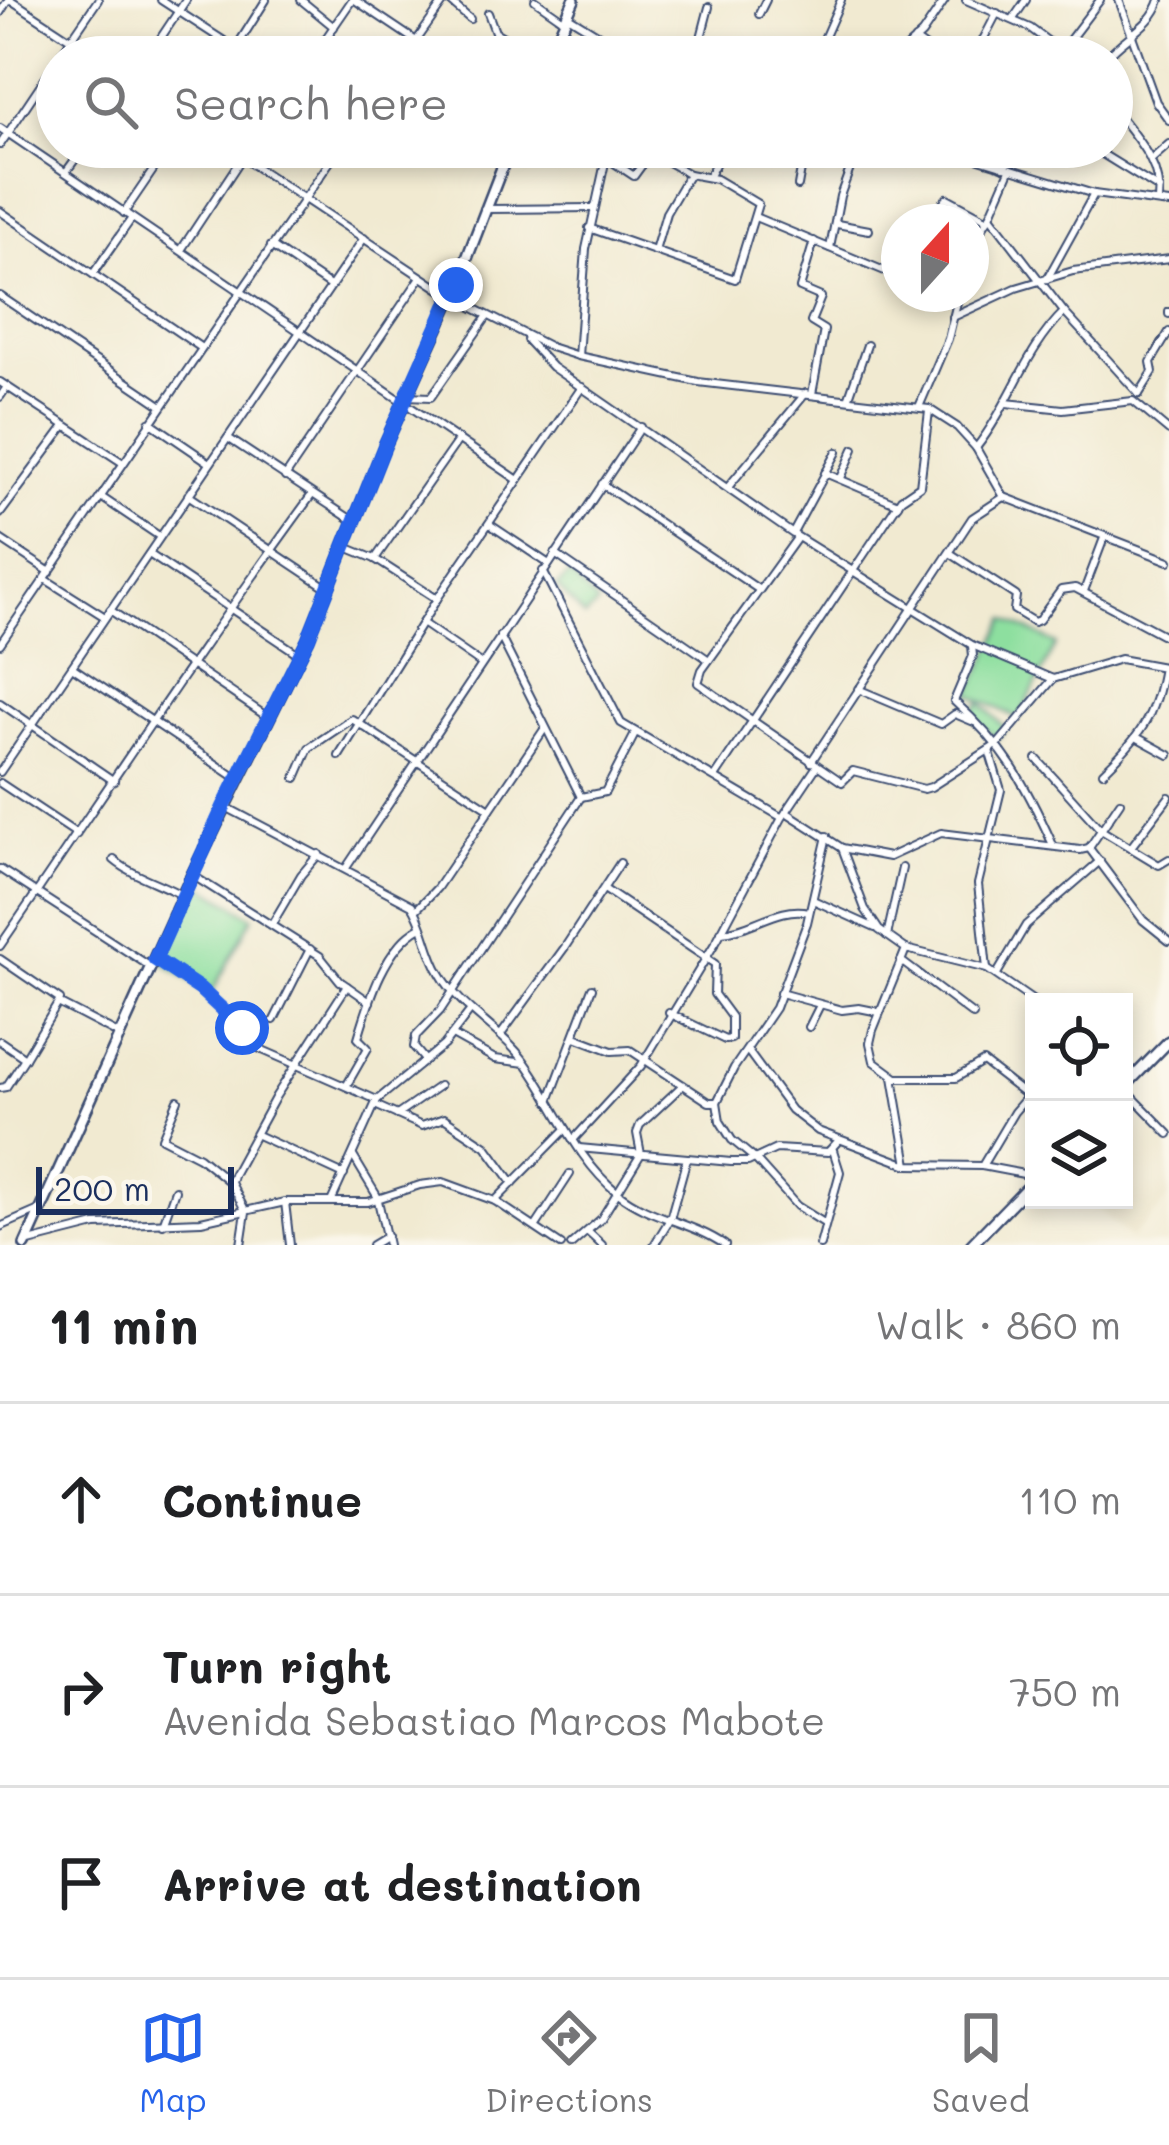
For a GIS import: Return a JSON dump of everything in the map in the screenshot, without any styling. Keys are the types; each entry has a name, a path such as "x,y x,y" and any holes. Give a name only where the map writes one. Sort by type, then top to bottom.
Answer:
{"main road":[{"path":"559,36 574,0"},
{"path":"32,1243 39,1210 224,806 300,655 452,297 501,168"},
{"path":"1133,1079 1169,1041"},
{"path":"978,1243 1025,1188"}],"street":[{"path":"0,14 10,0 66,36"},
{"path":"73,36 98,0"},
{"path":"161,0 217,36"},
{"path":"162,36 186,0"},
{"path":"244,36 266,0"},
{"path":"301,0 334,27"},
{"path":"329,36 354,0 409,36"},
{"path":"421,36 447,0 470,20"},
{"path":"535,0 598,36"},
{"path":"759,14 766,0"},
{"path":"825,36 841,0"},
{"path":"918,36 944,0"},
{"path":"966,0 1013,19 1039,36"},
{"path":"1013,19 1026,0"},
{"path":"1077,36 1100,0"},
{"path":"1119,0 1156,102 1169,120"},
{"path":"1128,36 1152,20 1160,0"},
{"path":"701,36 709,7"},
{"path":"488,13 492,29 504,36"},
{"path":"985,36 997,13"},
{"path":"0,145 4,130 36,88"},
{"path":"4,130 36,152"},
{"path":"1133,134 1152,159 1159,201"},
{"path":"1152,159 1169,144"},
{"path":"60,168 518,480"},
{"path":"66,172 69,168"},
{"path":"93,274 157,168"},
{"path":"181,250 234,168"},
{"path":"256,168 452,297 525,337 578,356 698,382 924,408 957,428 976,448 1004,497 1168,558"},
{"path":"2,638 325,168"},
{"path":"578,356 592,208 602,168"},
{"path":"590,228 735,279 758,204 709,176 689,175 679,168"},
{"path":"709,176 713,168"},
{"path":"798,186 801,168"},
{"path":"830,248 850,168"},
{"path":"989,214 1007,168 1094,194 1169,204"},
{"path":"1126,168 1160,189"},
{"path":"656,251 665,213 689,175"},
{"path":"1044,279 1094,194"},
{"path":"484,209 592,208"},
{"path":"0,211 201,348"},
{"path":"755,217 881,270"},
{"path":"989,218 1044,279 1064,312 1136,398 1169,430"},
{"path":"836,224 868,230"},
{"path":"0,771 364,238"},
{"path":"729,486 809,394 824,330 812,322 821,297 800,285 814,241"},
{"path":"271,246 330,286"},
{"path":"953,317 1044,279 1169,259"},
{"path":"285,477 421,277"},
{"path":"0,296 162,406"},
{"path":"716,777 905,494 920,486 924,408 954,312"},
{"path":"976,448 1043,333 1064,312"},
{"path":"405,400 431,397 487,317"},
{"path":"1006,403 1063,409 1136,398 1169,332"},
{"path":"525,337 542,359 795,535 972,645 1053,679"},
{"path":"849,397 867,345"},
{"path":"0,397 4,384 123,463"},
{"path":"339,756 437,599 582,387"},
{"path":"151,422 210,463"},
{"path":"0,514 64,426"},
{"path":"346,868 641,427"},
{"path":"228,438 355,522"},
{"path":"375,559 459,440"},
{"path":"841,478 854,449"},
{"path":"837,452 795,535 698,682 844,782 853,771 928,789 998,744 1053,679 1120,659 1166,667 1138,738 1103,772"},
{"path":"825,473 898,504"},
{"path":"602,484 759,589"},
{"path":"188,495 328,589"},
{"path":"0,946 154,724 190,664 311,496"},
{"path":"101,497 159,536"},
{"path":"573,1140 644,1060 858,689 972,518 1004,497"},
{"path":"489,524 546,568 621,723 842,848 865,909 887,937 906,949 987,969 1025,995"},
{"path":"1084,591 1104,537"},
{"path":"0,539 47,576 269,718"},
{"path":"346,547 375,559 437,599"},
{"path":"950,553 1016,596 1014,610 1034,622 1061,590 1084,591 1169,638"},
{"path":"148,554 300,655"},
{"path":"555,554 710,660"},
{"path":"422,623 480,663"},
{"path":"500,636 581,797"},
{"path":"972,645 973,656 954,701 982,726 1020,773 1054,845"},
{"path":"72,667 238,779"},
{"path":"858,689 941,724 956,714 982,726"},
{"path":"0,703 114,781"},
{"path":"296,778 313,744 349,719 490,809"},
{"path":"416,910 545,728"},
{"path":"424,1059 413,1041 452,991 581,797 605,792 635,734"},
{"path":"1138,738 1169,754"},
{"path":"987,969 978,884 1001,790 989,750"},
{"path":"1037,759 1101,830 1159,865 1169,859"},
{"path":"0,783 77,834"},
{"path":"1131,847 1169,797"},
{"path":"842,848 883,858 935,834 1080,850 1089,848 1120,802"},
{"path":"224,806 416,910 429,951 452,991 525,1063 573,1140 617,1192 724,1245"},
{"path":"824,1223 779,1190 755,1159 732,1140 720,1120 717,1102 780,993 810,912 826,836"},
{"path":"1089,848 1143,920 1169,941"},
{"path":"272,924 301,874 320,854"},
{"path":"114,860 127,871 183,896"},
{"path":"997,974 1026,925 1100,861"},
{"path":"500,1036 620,863"},
{"path":"887,937 902,868"},
{"path":"0,869 200,989 242,1028 251,1045 295,1067 347,1084 397,1116 426,1126 444,1118 486,1146 513,1183"},
{"path":"192,875 310,949 370,1002"},
{"path":"604,889 715,964 714,994 731,1017 731,1039 669,1013"},
{"path":"813,900 879,930"},
{"path":"721,932 746,928 784,911 810,912"},
{"path":"347,1084 368,1048 358,1038 370,1002 397,946 421,927"},
{"path":"274,1020 310,949"},
{"path":"906,949 879,1012 871,1052 874,1061 893,1077 956,1078 983,1062 1025,1094"},
{"path":"0,959 58,997 60,1004 120,1035"},
{"path":"901,961 973,1015"},
{"path":"231,1183 295,1067 347,986"},
{"path":"549,1101 592,988"},
{"path":"780,993 820,1006 879,1012"},
{"path":"0,1088 6,1087 60,1004"},
{"path":"809,1027 820,1006"},
{"path":"332,1202 376,1102 452,1035 470,1010"},
{"path":"452,1035 486,1055 525,1063"},
{"path":"574,1037 612,1051 630,1050 709,1102 717,1102"},
{"path":"0,1041 25,1058"},
{"path":"747,1050 800,1120 839,1140 908,1166 982,1166 1025,1176"},
{"path":"893,1077 908,1166"},
{"path":"571,1245 588,1232 641,1154 638,1128 683,1085"},
{"path":"397,1116 439,1086"},
{"path":"1133,1097 1169,1134"},
{"path":"982,1166 1025,1099"},
{"path":"178,1100 162,1138 199,1157 231,1183 247,1212 241,1245"},
{"path":"495,1201 566,1129"},
{"path":"257,1135 344,1175"},
{"path":"820,1245 840,1172 833,1150 839,1140"},
{"path":"579,1148 731,1162 755,1159 776,1149 833,1150"},
{"path":"353,1156 378,1200 388,1240 372,1245"},
{"path":"654,1245 670,1219 687,1158"},
{"path":"536,1226 570,1174"},
{"path":"32,1243 96,1225 163,1224 285,1202 378,1200 407,1188 443,1182 495,1201 561,1245"},
{"path":"163,1224 175,1190"},
{"path":"285,1202 290,1245"},
{"path":"0,1227 39,1210"},
{"path":"588,1232 602,1245"}],"shaded area":[{"path":"1133,1109 1169,1143 1169,1199 1131,1239 1099,1209 1133,1209"}],"green space":[{"path":"570,574 598,604 585,617 557,587"},
{"path":"1006,619 1056,644 1019,719 969,694"},
{"path":"980,702 1006,729 997,739 969,715"},
{"path":"199,883 253,917 211,994 162,962"}],"route":[{"path":"242,1028 200,989 155,959 224,806 308,639 384,447 456,285"}]}
